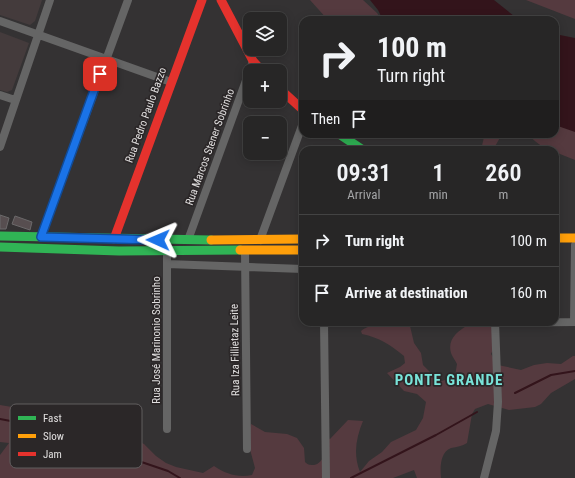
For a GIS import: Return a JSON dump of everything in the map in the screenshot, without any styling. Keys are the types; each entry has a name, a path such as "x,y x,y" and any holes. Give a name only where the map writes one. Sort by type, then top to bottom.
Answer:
{"main road":[{"name":"Rua Pedro Paulo Bazzo","path":"114,239 202,0"},
{"path":"221,0 256,64"},
{"path":"287,96 299,107"},
{"path":"345,138 357,146"},
{"path":"0,236 188,240 299,239"},
{"path":"559,238 575,238"},
{"path":"0,247 120,251 245,252 299,250"}],"street":[{"path":"0,147 37,34 50,0"},
{"path":"41,237 128,0"},
{"path":"0,21 171,82"},
{"name":"Rua Marcos Stener Sobrinho","path":"188,240 253,61"},
{"path":"0,95 15,100"},
{"path":"260,240 299,134"},
{"path":"559,322 575,322 575,245"},
{"name":"Rua José Marinonio Sobrinho","path":"167,251 167,429"},
{"name":"Rua Iza Fillietaz Leite","path":"245,252 247,449"},
{"path":"167,264 299,269"},
{"path":"324,326 326,478"},
{"path":"484,478 496,431 498,402 495,326"}],"shaded area":[{"path":"0,0 42,0 35,21 30,25 0,15"},
{"path":"310,0 363,0 379,16 324,16"},
{"path":"370,0 494,0 514,16 381,16"},
{"path":"526,0 575,0 575,19"},
{"path":"0,32 29,43 12,90 7,92 0,90"},
{"path":"559,35 575,38 575,132 559,126"},
{"path":"559,119 575,123 575,160 559,154 559,146 542,146 532,138 559,138"},
{"path":"484,138 500,138 495,146 482,146"},
{"path":"371,326 410,326 414,343 421,353 423,365 442,381 455,376 457,364 450,348 454,336 467,326 493,326 496,343 491,354 498,365 521,370 534,365 547,363 561,364 575,356 575,379 551,393 541,404 535,407 509,410 488,404 475,409 472,414 467,443 447,450 441,465 441,478 417,478 414,470 393,478 0,478 0,455 9,443 0,442 0,405 10,407 10,468 142,468 142,443 156,456 166,463 176,467 203,473 214,466 237,476 247,476 252,475 255,468 247,438 251,424 265,432 287,434 297,438 304,448 305,462 309,465 314,465 318,464 323,458 328,438 330,439 348,420 363,421 356,446 360,472 369,461 382,452 391,442 416,430 423,418 426,402 417,394 404,391 387,373 405,363 404,356 384,342 374,337 362,334 361,331"}],"building":[{"path":"0,215 9,218 6,229 0,229"},
{"path":"15,216 32,222 30,230 12,224"}],"waterway":[{"path":"515,393 551,375 575,371"},
{"path":"351,478 436,435 477,412"},
{"path":"0,419 10,421"},
{"path":"142,462 168,471 180,478"}],"traffic: fast":[{"path":"345,138 357,146"},
{"path":"0,236 211,240"},
{"path":"0,247 119,251 240,250"}],"traffic: slow":[{"path":"559,238 575,238"},
{"path":"211,240 299,239"},
{"path":"240,250 299,250"}],"traffic: jam":[{"path":"114,239 202,0"},
{"path":"221,0 256,64"},
{"path":"287,95 299,106"}],"district":[{"name":"PONTE GRANDE","path":"449,380"}],"route":[{"path":"100,74 41,237 158,240"}]}
